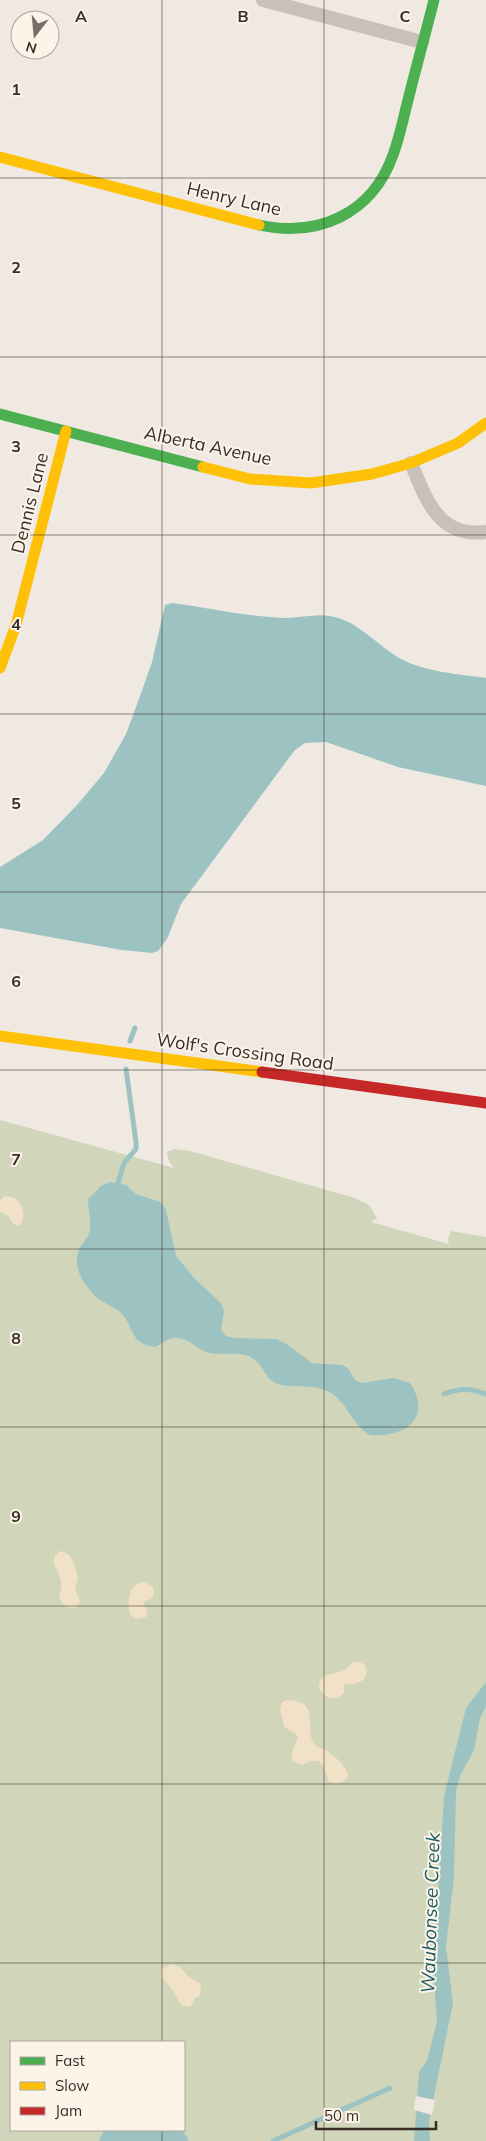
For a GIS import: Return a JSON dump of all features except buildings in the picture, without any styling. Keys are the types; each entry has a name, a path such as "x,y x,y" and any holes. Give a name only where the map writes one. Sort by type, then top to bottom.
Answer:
{"street":[{"path":"263,0 422,42"},
{"name":"Henry Lane","path":"0,157 261,226 281,229 304,229 332,222 351,212 375,190 392,156 434,0"},
{"name":"Alberta Avenue","path":"0,414 250,479 311,483 372,474 411,463 458,443 486,423"},
{"name":"Dennis Lane","path":"0,668 16,625 66,432"},
{"path":"411,463 428,503 441,521 456,528 477,533 486,532"},
{"name":"Wolf's Crossing Road","path":"0,1036 486,1103"}],"green space":[{"path":"0,1120 174,1168 169,1161 167,1152 174,1149 190,1151 355,1198 369,1205 377,1218 371,1222 449,1244 448,1239 451,1231 486,1237 486,2141 0,2141"}],"sand":[{"path":"5,1196 15,1198 21,1204 24,1215 19,1226 13,1224 8,1216 0,1212 0,1200"},
{"path":"60,1551 69,1555 75,1565 78,1577 75,1589 80,1601 76,1608 66,1607 59,1599 61,1582 54,1558"},
{"path":"144,1582 153,1587 154,1594 151,1599 143,1602 147,1610 146,1617 137,1619 130,1614 129,1599 135,1586"},
{"path":"353,1662 360,1662 365,1665 366,1675 362,1681 354,1684 344,1684 344,1693 337,1698 326,1697 319,1687 322,1678 328,1674 344,1670"},
{"path":"287,1700 305,1705 310,1717 310,1731 314,1743 333,1755 343,1766 348,1776 344,1781 337,1783 329,1782 324,1767 318,1761 311,1761 302,1765 292,1760 292,1752 298,1737 295,1733 284,1727 280,1709 282,1702"},
{"path":"171,1964 180,1967 188,1976 201,1984 200,1995 188,2007 181,2005 171,1988 161,1977 162,1968"}],"water":[{"path":"172,603 271,617 331,616 347,621 401,659 421,667 486,678 486,786 398,767 326,742 305,743 294,751 181,904 167,939 158,951 152,953 122,950 0,928 0,867 43,840 77,805 104,773 126,734 152,662 165,605"},
{"path":"110,1182 126,1185 136,1194 160,1202 166,1210 176,1256 195,1279 221,1303 224,1311 221,1330 226,1336 234,1338 277,1339 312,1363 342,1365 348,1368 355,1380 362,1383 394,1378 410,1383 416,1395 418,1406 417,1416 412,1423 394,1433 370,1435 359,1426 342,1403 331,1393 318,1388 278,1384 270,1380 258,1363 250,1357 238,1354 206,1352 180,1338 169,1339 155,1347 141,1343 122,1314 96,1297 80,1276 78,1270 77,1257 79,1250 90,1229 88,1199 101,1186"},
{"path":"486,1682 486,1707 480,1718 474,1750 460,1776 456,1791 454,1876 446,1947 453,2003 429,2121 430,2141 414,2141 419,2072 427,2061 437,2021 433,1970 444,1796 466,1708"},
{"path":"104,2131 184,2131 189,2141 99,2141"}],"pier":[{"path":"416,2096 435,2100 432,2115 414,2110"}],"waterway":[{"path":"130,1041 135,1028"},
{"path":"118,1183 124,1163 136,1149 126,1069"},
{"path":"444,1394 465,1390 486,1394"},
{"path":"273,2141 390,2088"}],"traffic: fast":[{"path":"259,225 302,228 322,224 340,217 357,207 372,193 384,175 393,155 434,0"},
{"path":"0,414 203,467"}],"traffic: slow":[{"path":"0,157 259,225"},
{"path":"203,467 250,479 311,483 372,474 411,463 458,443 486,423"},
{"path":"0,668 16,625 66,431"},
{"path":"0,1036 262,1072"}],"traffic: jam":[{"path":"262,1072 486,1103"}],"water label":[{"name":"Waubonsee Creek","path":"430,1913"}]}
